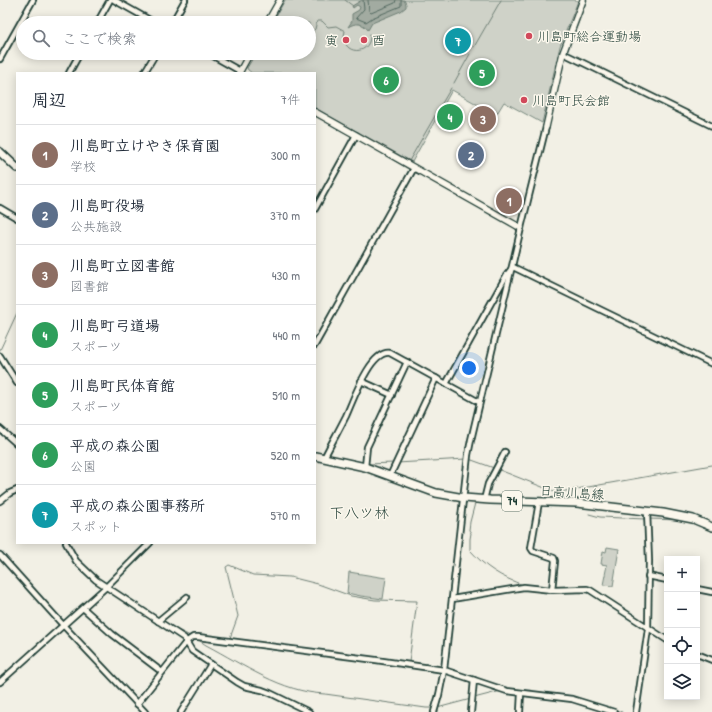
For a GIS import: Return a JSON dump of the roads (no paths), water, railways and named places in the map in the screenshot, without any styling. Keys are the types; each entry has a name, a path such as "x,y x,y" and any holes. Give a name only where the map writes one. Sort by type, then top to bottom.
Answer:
{"main road":[{"path":"0,152 16,167"},
{"name":"日高川島線","path":"316,456 365,467 436,493 484,500 577,503 647,511 681,516 712,527"}],"street":[{"path":"24,16 33,0"},
{"path":"101,16 110,0"},
{"path":"114,0 143,16"},
{"path":"176,16 186,0"},
{"path":"271,16 280,0"},
{"path":"434,712 444,670 468,455 479,402 563,52 583,0"},
{"path":"0,59 16,30"},
{"path":"563,52 712,126"},
{"path":"70,72 76,60"},
{"path":"145,72 152,60"},
{"path":"220,60 241,72 247,60"},
{"path":"316,113 521,228"},
{"path":"316,208 356,135"},
{"path":"316,343 414,168"},
{"path":"0,208 16,217"},
{"path":"512,267 712,364"},
{"path":"446,384 512,267"},
{"path":"324,458 345,417 361,380 375,359 382,354 390,353 479,402"},
{"path":"0,356 16,381"},
{"path":"365,467 367,447 407,362"},
{"path":"390,476 436,378"},
{"path":"361,380 392,395"},
{"path":"0,429 16,443"},
{"path":"484,500 488,484 505,452"},
{"path":"0,501 16,490"},
{"path":"539,502 531,548 533,551 554,558 556,561 552,590"},
{"path":"636,712 648,629 647,511"},
{"path":"67,544 76,561 96,580 180,635 192,651 244,686 262,690 309,712"},
{"path":"0,682 106,587 149,544"},
{"path":"0,555 63,625 145,712"},
{"path":"648,576 664,579"},
{"path":"452,599 524,587 552,590 590,590 664,638"},
{"path":"700,590 712,592"},
{"path":"158,621 187,597"},
{"path":"83,608 112,634 162,672"},
{"path":"137,704 186,641 193,637 199,637 444,670 508,691 572,699 614,712"},
{"path":"700,655 712,660"},
{"path":"181,712 211,664"},
{"path":"471,712 474,680"},
{"path":"520,712 521,693"}],"water":[{"path":"362,0 404,0 406,7 401,11 372,23 368,30 359,24 354,24 348,27 352,21 352,14 359,10 360,7 357,5 353,8 352,6"}],"waterway":[{"path":"345,0 353,6"},
{"path":"474,47 501,0"},
{"path":"567,53 587,0"},
{"path":"316,25 317,21 322,21 328,27 336,26 345,31 344,39 346,45 350,49 361,50 366,47 369,42 370,34"},
{"path":"454,83 470,54"},
{"path":"558,86 566,56"},
{"path":"441,105 451,88"},
{"path":"409,161 439,109"},
{"path":"316,117 353,137"},
{"path":"356,138 410,170"},
{"path":"0,146 16,161"},
{"path":"415,172 506,223"},
{"path":"522,237 527,212"},
{"path":"514,227 518,233"},
{"path":"0,350 16,315"},
{"path":"0,352 5,360"},
{"path":"397,463 466,459"},
{"path":"469,459 494,468"},
{"path":"367,464 394,463"},
{"path":"497,469 555,492 560,492 712,465"},
{"path":"475,503 469,530 471,533 470,550 494,571 523,585"},
{"path":"589,514 600,517 645,519"},
{"path":"649,519 679,520"},
{"path":"73,551 85,567"},
{"path":"0,559 50,613"},
{"path":"230,638 238,616 226,567 229,565 253,575 290,577 318,584 351,596 375,600 417,601 409,662"},
{"path":"95,576 100,580"},
{"path":"554,587 561,588"},
{"path":"592,589 624,610"},
{"path":"168,625 190,636"},
{"path":"652,628 664,635"},
{"path":"197,639 249,669 278,683 293,688 309,692 434,708"},
{"path":"75,641 141,712"},
{"path":"700,652 712,657"},
{"path":"513,690 530,692"},
{"path":"474,698 501,691"},
{"path":"545,693 572,697"},
{"path":"437,708 471,699"},
{"path":"581,699 622,712"}],"place":[{"name":"川島町総合運動場","path":"529,36"},
{"name":"寅","path":"346,40"},
{"name":"酉","path":"364,40"},
{"name":"平成の森公園事務所","path":"458,41"},
{"name":"川島町民体育館","path":"482,73"},
{"name":"平成の森公園","path":"386,80"},
{"name":"川島町民会館","path":"524,100"},
{"name":"川島町弓道場","path":"450,117"},
{"name":"川島町立図書館","path":"483,119"},
{"name":"川島町役場","path":"471,155"},
{"name":"川島町立けやき保育園","path":"509,201"}],"district":[{"name":"下八ツ林","path":"359,513"}]}
